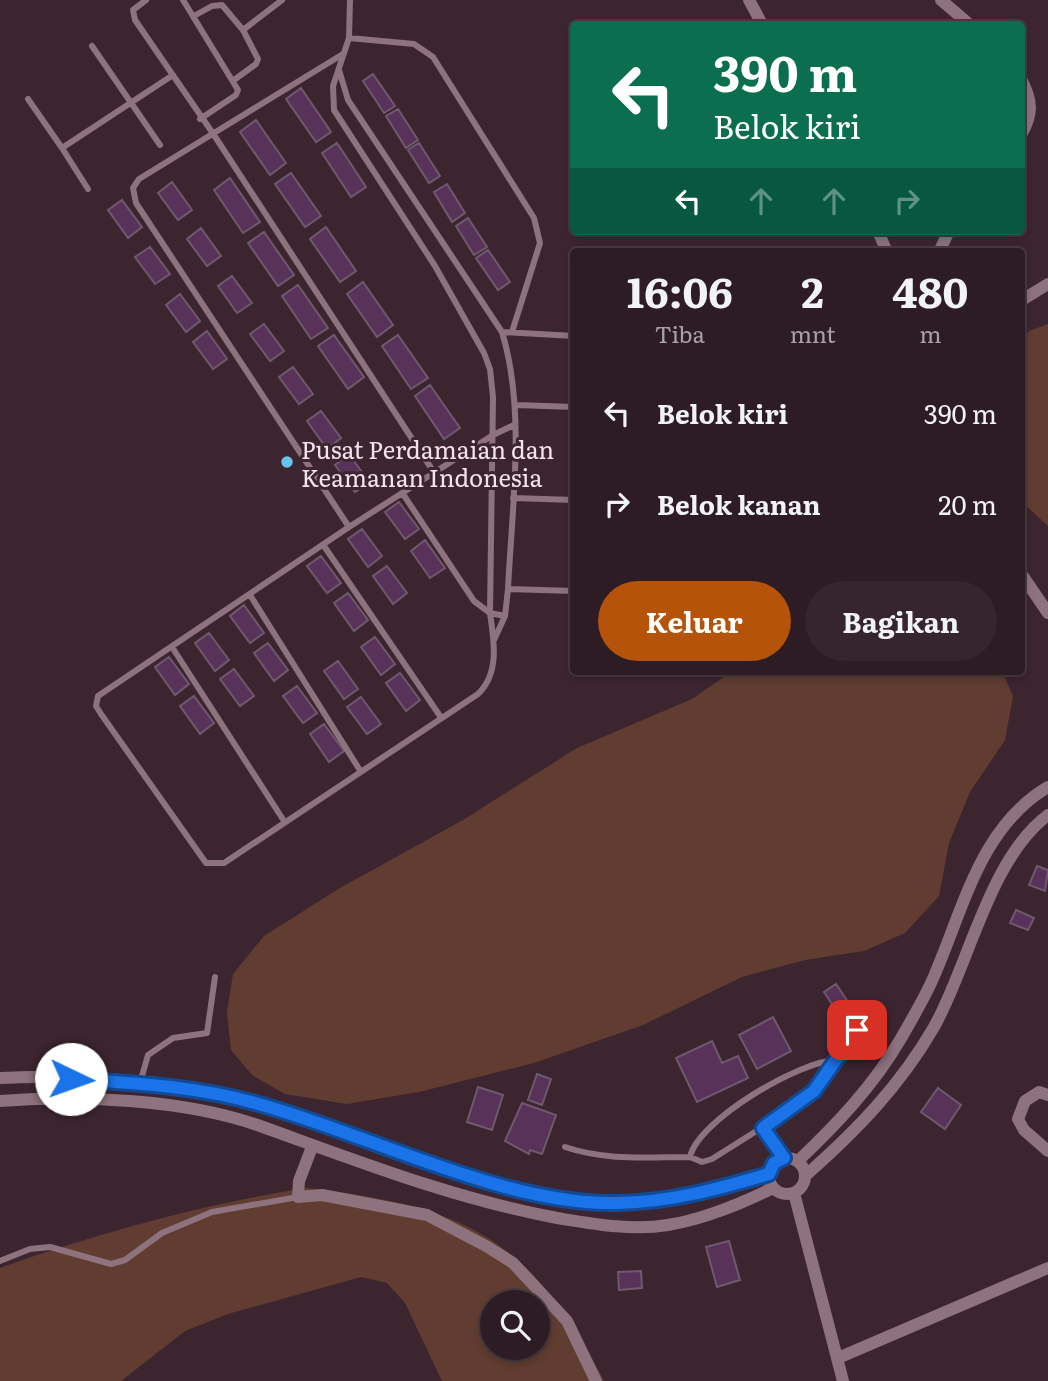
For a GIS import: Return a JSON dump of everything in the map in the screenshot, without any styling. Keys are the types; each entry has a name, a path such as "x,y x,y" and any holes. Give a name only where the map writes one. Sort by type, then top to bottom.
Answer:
{"street":[{"path":"749,0 760,21"},
{"path":"941,0 966,21"},
{"path":"1025,88 1030,99 1031,114 1025,127"},
{"path":"1025,298 1048,284"},
{"path":"1025,579 1048,613"},
{"path":"798,1161 841,1120 883,1067 936,973 978,867 991,842 1029,799 1048,787"},
{"path":"798,1161 784,1158 774,1163 769,1174 773,1188 783,1194 794,1193 803,1184 805,1176 878,1108 916,1056 941,1013 994,890 1021,846 1048,815"},
{"path":"0,1078 140,1083 254,1102 507,1186 562,1199 617,1203 694,1196 769,1174"},
{"path":"1048,1095 1039,1092 1025,1101 1018,1119 1024,1130 1048,1151"},
{"path":"0,1101 88,1099 184,1109 263,1127 312,1147 436,1189 501,1207 581,1222 651,1227 715,1213 773,1188"},
{"path":"312,1147 299,1181 298,1197 322,1195 427,1215 513,1263 566,1321 596,1381"},
{"path":"798,1161 805,1176"},
{"path":"501,1207 507,1186"},
{"path":"794,1193 843,1381"},
{"path":"838,1358 1048,1268"}],"lane":[{"path":"146,0 133,10 132,15 200,119 214,135 435,474"},
{"path":"183,0 238,90 236,95 200,119"},
{"path":"243,30 282,0"},
{"path":"351,0 349,38 333,86 334,110 435,267 484,352 492,384 493,435 490,613 494,641 490,680 478,694 440,716 224,863 206,863 101,714 96,706 98,696 349,527 493,435 514,425"},
{"path":"194,16 212,6 222,5 258,52 256,64 234,80"},
{"path":"349,38 424,48 433,57 534,218 539,233 539,250 512,332"},
{"path":"92,46 160,145"},
{"path":"343,54 139,179 133,195 349,527"},
{"path":"338,68 348,100 502,332 512,367 517,405 508,589 505,616 494,641"},
{"path":"62,148 173,75"},
{"path":"28,99 88,188"},
{"path":"502,332 570,336"},
{"path":"517,405 570,407"},
{"path":"403,494 474,601 490,613 505,616"},
{"path":"513,498 570,500"},
{"path":"324,546 440,716"},
{"path":"508,589 570,591"},
{"path":"250,595 361,772"},
{"path":"172,647 284,821"},
{"path":"140,1083 148,1055 173,1038 206,1033 215,976"},
{"path":"565,1147 593,1156 614,1158 690,1157 702,1162 712,1159 808,1097 874,1005"},
{"path":"690,1157 697,1142 727,1113 798,1069 837,1060"},
{"path":"763,1128 784,1158"},
{"path":"0,1261 30,1249 50,1247 111,1264 125,1260 162,1233 212,1212 298,1197"}],"shaded area":[{"path":"1048,324 1048,526 1025,505 1025,335"},
{"path":"727,675 1003,675 1013,696 1005,740 970,792 949,843 939,896 905,933 864,951 805,960 742,977 643,1025 534,1063 419,1092 347,1104 285,1094 252,1075 231,1050 227,1012 233,974 264,936 340,888 463,820 577,748 692,699"},
{"path":"307,1188 409,1206 450,1219 487,1237 519,1261 546,1290 480,1290 480,1360 550,1360 550,1294 577,1332 604,1381 442,1381 405,1303 387,1283 361,1277 228,1314 185,1331 121,1381 0,1381 0,1268 75,1243 229,1202"}],"building":[{"path":"373,74 395,106 384,113 363,81"},
{"path":"301,88 331,132 316,142 286,99"},
{"path":"398,109 418,140 406,148 386,116"},
{"path":"256,120 286,163 270,175 240,132"},
{"path":"337,143 366,187 351,197 322,153"},
{"path":"419,143 440,176 429,183 408,150"},
{"path":"291,173 321,216 305,227 275,184"},
{"path":"230,178 260,222 243,233 214,190"},
{"path":"172,182 192,210 178,220 158,193"},
{"path":"447,184 465,213 452,222 434,192"},
{"path":"122,200 142,227 128,238 108,210"},
{"path":"468,218 487,247 474,255 456,226"},
{"path":"326,227 356,271 340,282 310,239"},
{"path":"201,228 221,256 207,266 187,239"},
{"path":"264,232 294,275 278,286 248,243"},
{"path":"150,247 170,274 155,284 135,257"},
{"path":"488,250 510,282 498,290 476,258"},
{"path":"232,276 252,303 237,313 218,286"},
{"path":"363,282 393,325 377,337 347,294"},
{"path":"298,285 328,328 311,339 282,296"},
{"path":"180,294 200,321 186,332 166,305"},
{"path":"264,324 284,351 270,361 250,334"},
{"path":"207,331 227,359 213,369 193,342"},
{"path":"334,335 364,377 348,389 318,346"},
{"path":"398,335 428,378 411,389 382,346"},
{"path":"293,367 313,394 299,404 279,377"},
{"path":"430,385 460,428 444,439 415,396"},
{"path":"321,411 341,438 327,449 307,421"},
{"path":"349,454 369,482 355,492 335,465"},
{"path":"399,502 419,529 405,539 385,512"},
{"path":"362,529 382,556 368,567 348,539"},
{"path":"425,540 445,568 430,578 411,551"},
{"path":"321,556 341,583 327,593 307,566"},
{"path":"387,566 407,593 393,604 373,576"},
{"path":"348,593 368,620 354,631 334,603"},
{"path":"244,605 264,633 250,643 230,616"},
{"path":"209,633 229,660 215,671 195,643"},
{"path":"375,637 395,664 381,675 361,647"},
{"path":"268,643 288,670 274,681 254,653"},
{"path":"169,657 189,684 175,695 155,667"},
{"path":"338,661 358,689 344,699 324,671"},
{"path":"234,669 254,696 240,706 220,679"},
{"path":"400,673 420,700 406,711 386,683"},
{"path":"297,686 317,713 303,723 283,696"},
{"path":"194,696 214,723 200,734 180,706"},
{"path":"361,697 381,724 367,734 347,707"},
{"path":"324,724 344,751 329,762 310,734"},
{"path":"1037,866 1048,870 1045,891 1029,885"},
{"path":"1016,910 1034,918 1028,930 1010,923"},
{"path":"836,984 852,1008 840,1016 824,992"},
{"path":"773,1017 791,1051 757,1069 739,1035"},
{"path":"712,1041 722,1063 738,1056 748,1078 697,1102 676,1058"},
{"path":"537,1074 551,1079 542,1105 528,1100"},
{"path":"478,1087 503,1095 492,1130 467,1122"},
{"path":"938,1088 961,1105 945,1129 921,1112"},
{"path":"522,1103 556,1115 542,1154 530,1150 529,1154 505,1141"},
{"path":"729,1241 740,1280 717,1287 706,1247"},
{"path":"641,1271 642,1288 619,1290 618,1272"}],"place":[{"name":"Pusat Perdamaian dan Keamanan Indonesia","path":"287,462"}],"route":[{"path":"71,1079 140,1083 254,1102 507,1186 562,1199 643,1202 694,1196 769,1174 774,1163 784,1158 763,1128 801,1103 823,1082 857,1030"}]}
